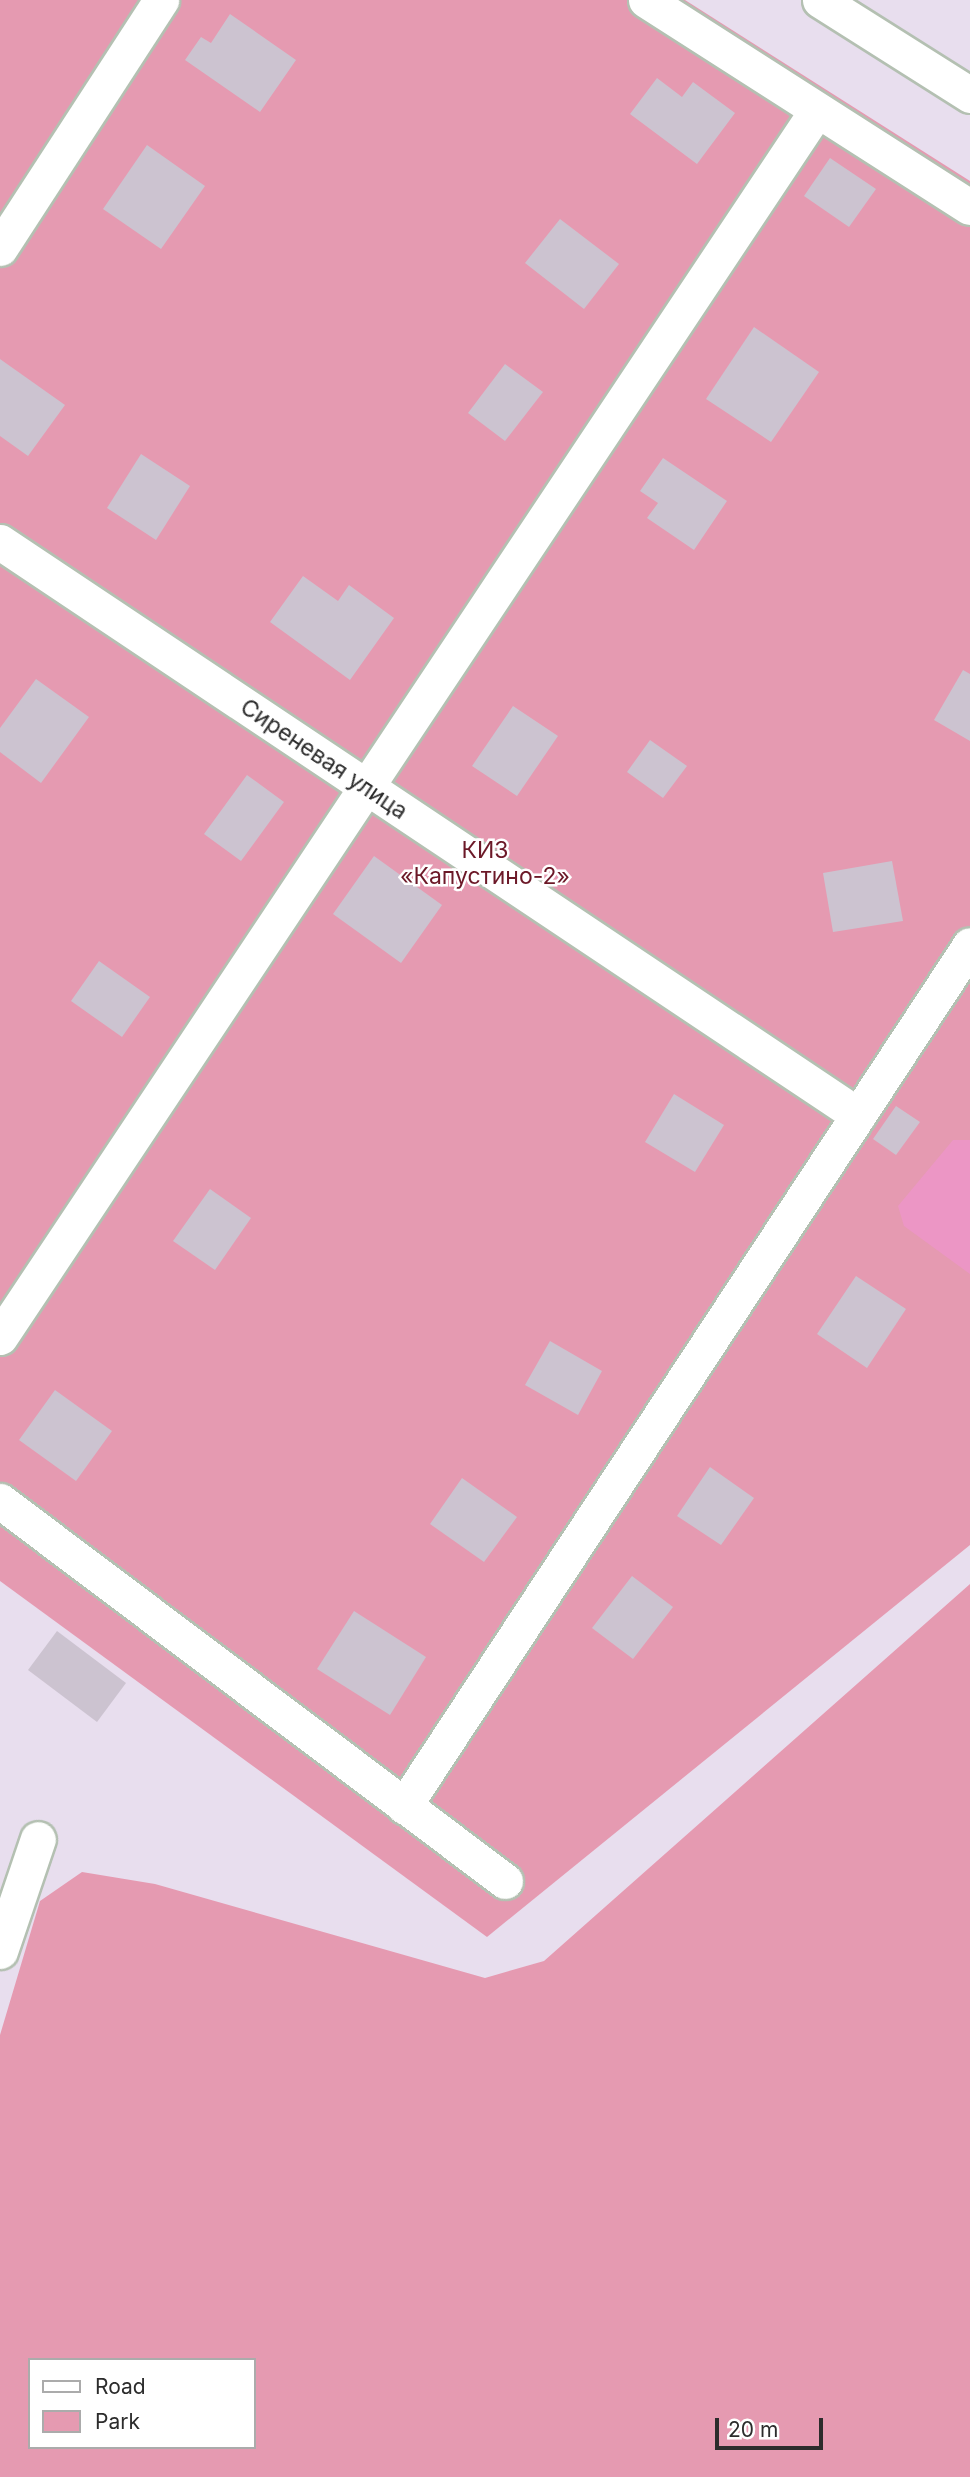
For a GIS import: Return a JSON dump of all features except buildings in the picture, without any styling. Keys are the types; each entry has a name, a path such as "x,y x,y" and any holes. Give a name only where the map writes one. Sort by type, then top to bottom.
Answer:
{"street":[{"path":"0,248 162,0"},
{"path":"646,0 970,207"},
{"path":"820,0 970,96"},
{"path":"0,1338 363,785 817,110"},
{"name":"Сиреневая улица","path":"0,542 858,1115"},
{"path":"404,1806 970,945"},
{"path":"0,1501 505,1881"},
{"path":"0,1951 38,1839"}],"green space":[{"name":"КИЗ «Капустино-2»","path":"0,0 685,0 970,181 970,1545 487,1937 0,1581"},
{"path":"970,1584 970,2477 0,2477 0,2035 40,1901 82,1872 155,1884 485,1978 544,1961"}],"shaded area":[{"path":"953,1140 970,1140 970,1274 904,1226 898,1206"}]}
